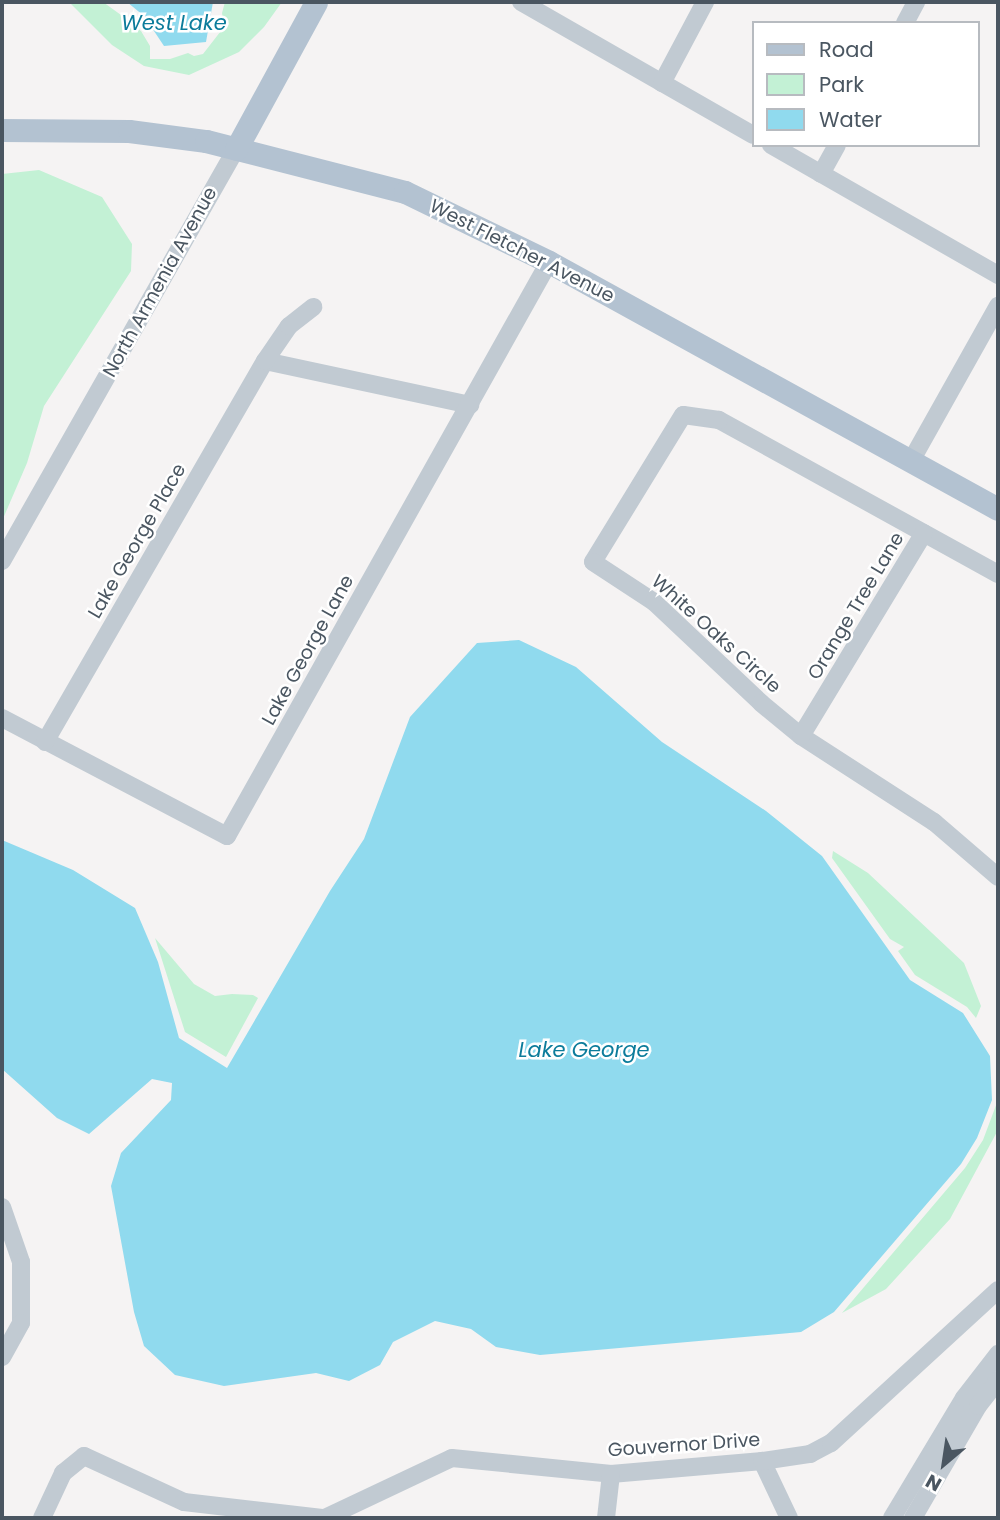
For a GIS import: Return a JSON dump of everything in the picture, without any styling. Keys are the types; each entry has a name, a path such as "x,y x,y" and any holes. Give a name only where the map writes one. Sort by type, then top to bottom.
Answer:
{"main road":[{"name":"North Armenia Avenue","path":"236,149 316,2"},
{"name":"West Fletcher Avenue","path":"2,130 129,131 206,141 405,192 549,262 998,509"}],"street":[{"path":"521,2 752,134"},
{"path":"662,83 705,2"},
{"path":"906,21 916,2"},
{"path":"774,147 998,275"},
{"path":"821,174 836,147"},
{"name":"North Armenia Avenue","path":"2,561 236,149"},
{"name":"Lake George Lane","path":"2,718 227,836 549,262"},
{"path":"911,461 998,306"},
{"name":"Lake George Place","path":"45,741 265,361 289,326 313,307"},
{"path":"265,361 470,405"},
{"name":"White Oaks Circle","path":"998,574 719,420 683,415 593,562 653,602 761,703 802,736 934,822 998,877"},
{"name":"Orange Tree Lane","path":"802,736 924,533"},
{"path":"2,1207 21,1262 21,1323 2,1357"},
{"name":"Gouvernor Drive","path":"42,1518 63,1473 84,1456 184,1502 323,1518 452,1458 611,1474 762,1461 810,1454 831,1443 998,1290"},
{"path":"892,1518 964,1398 998,1354"},
{"path":"913,1518 978,1406 998,1380"},
{"path":"762,1461 789,1518"},
{"path":"606,1518 611,1474"}],"green space":[{"path":"69,2 103,2 121,15 127,15 129,22 141,31 150,46 150,59 170,59 188,53 194,56 203,54 224,27 222,13 225,2 282,2 264,27 239,52 189,75 144,66 112,45"},
{"path":"39,170 102,197 132,244 131,271 44,406 27,463 2,521 2,174"},
{"path":"833,851 868,873 964,963 981,1006 976,1018 967,1007 915,975 898,951 904,947 890,939 832,858"},
{"path":"155,938 194,984 215,996 232,994 253,995 258,998 226,1057 185,1032"},
{"path":"998,1100 998,1130 950,1219 886,1289 842,1313 965,1168 983,1140"}],"water":[{"name":"West Lake","path":"127,2 213,2 206,42 164,46 144,16"},
{"name":"Lake George","path":"519,640 576,667 662,742 766,811 822,856 910,980 963,1013 990,1056 992,1100 977,1138 961,1164 834,1312 801,1332 540,1355 496,1347 471,1329 435,1321 393,1342 380,1365 349,1381 316,1373 224,1386 175,1375 144,1346 134,1312 111,1186 121,1153 171,1100 172,1083 152,1079 89,1134 57,1118 2,1069 2,840 73,870 135,908 158,962 179,1038 227,1068 330,891 364,839 410,717 477,643"}]}
